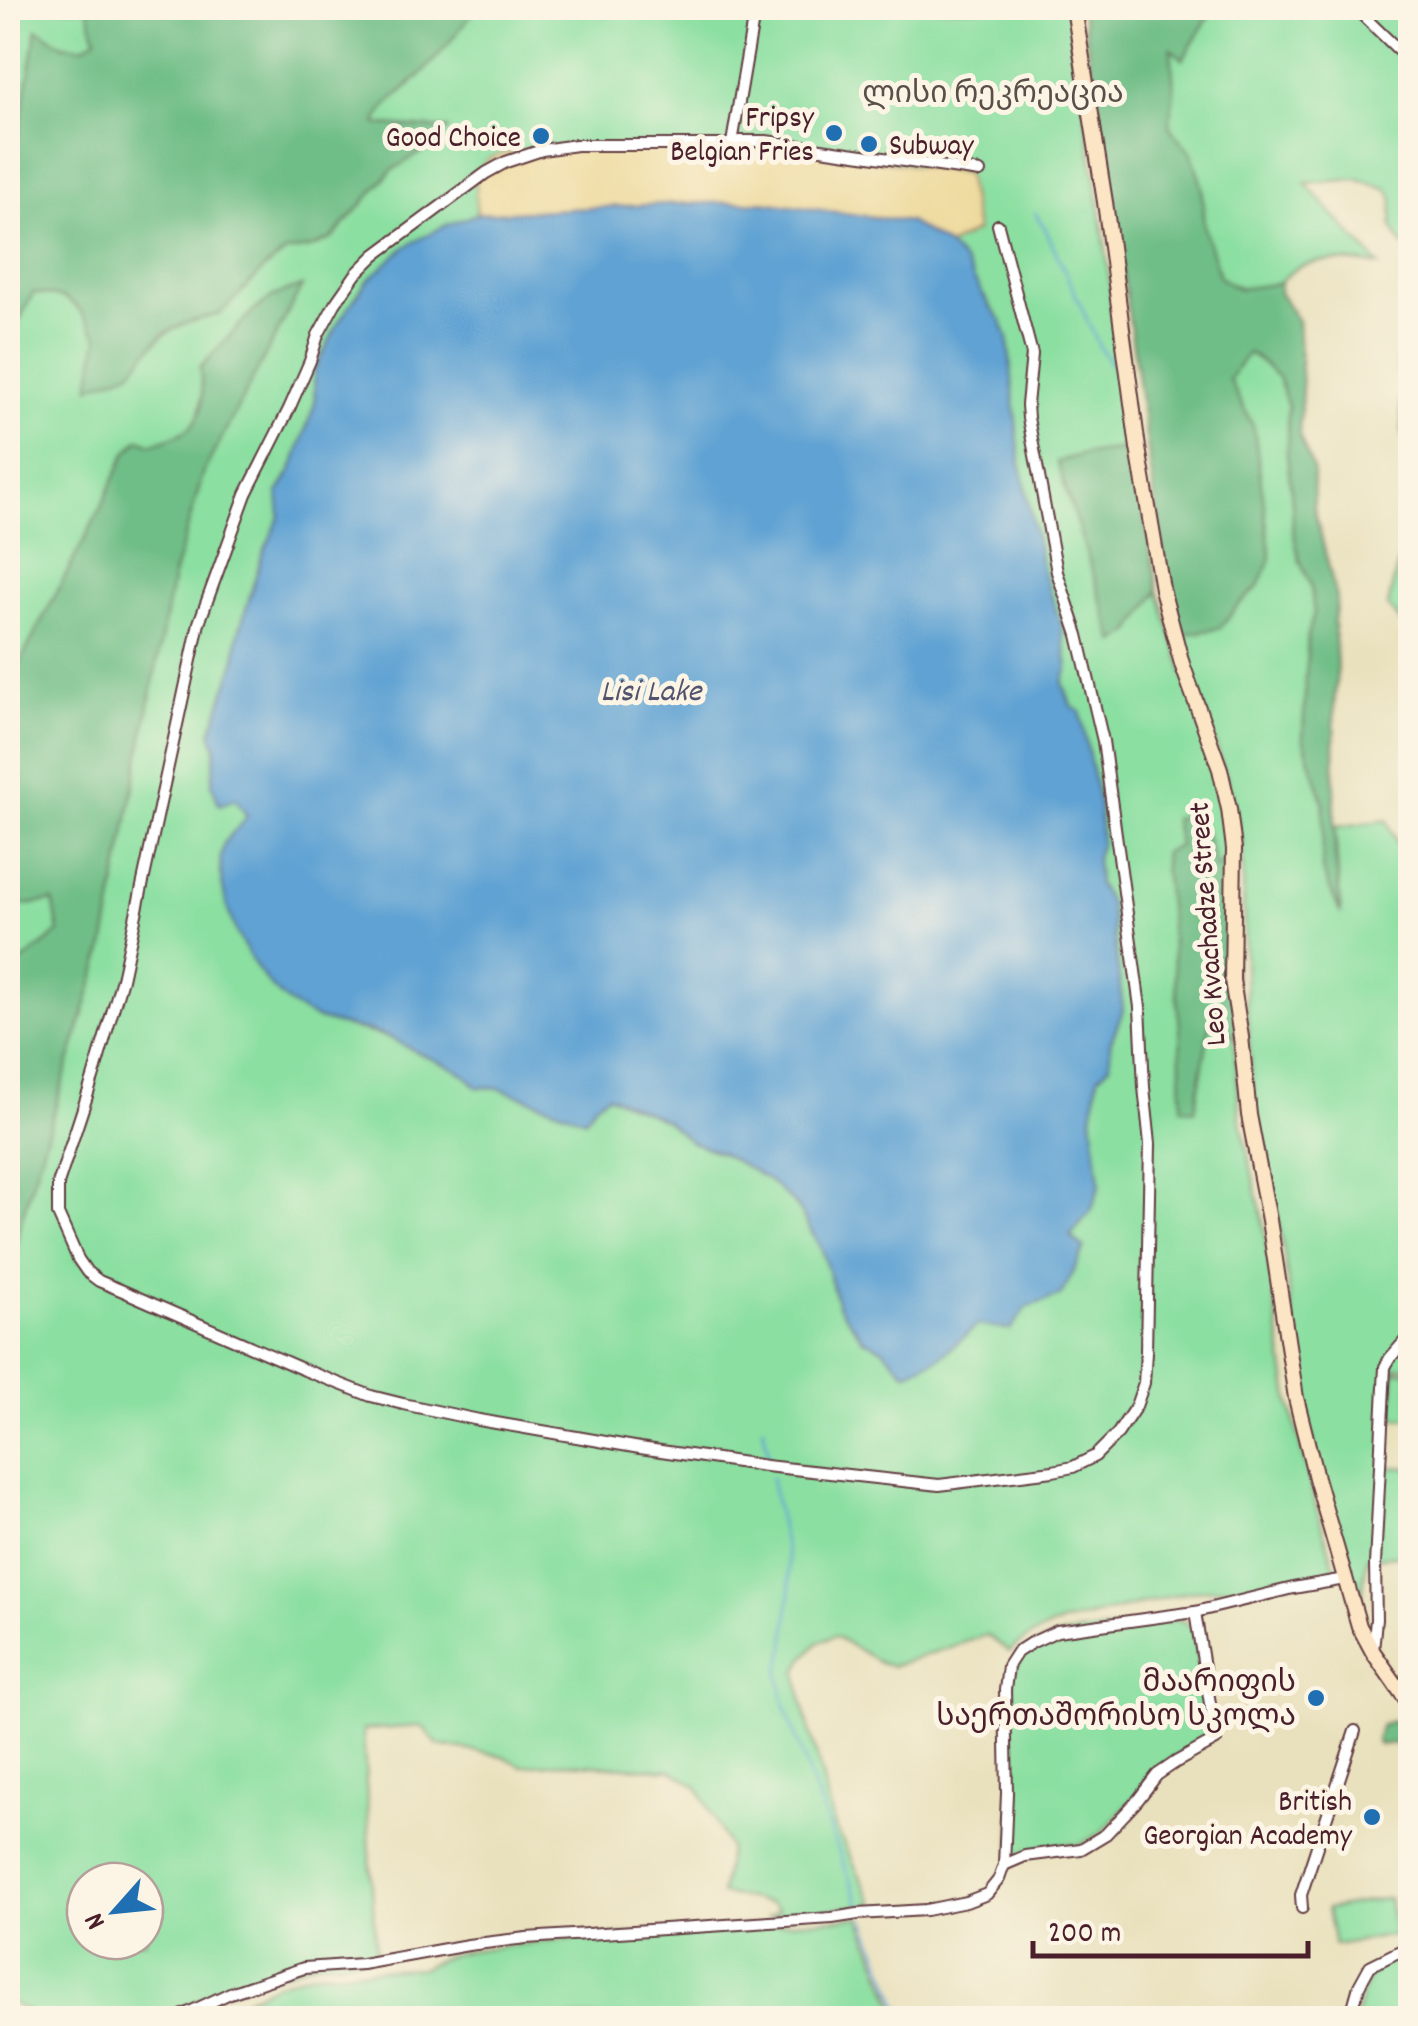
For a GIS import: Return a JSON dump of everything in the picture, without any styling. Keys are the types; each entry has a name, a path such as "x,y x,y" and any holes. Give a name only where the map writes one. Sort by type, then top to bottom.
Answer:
{"main road":[{"name":"Leo Kvachadze Street","path":"1074,8 1162,589 1182,664 1220,768 1229,809 1234,849 1232,980 1249,1115 1296,1398 1359,1626 1410,1704"}],"street":[{"path":"732,142 755,8"},
{"path":"1354,8 1410,61"},
{"path":"980,172 778,142 576,145 542,150 506,162 486,174 375,255 356,274 318,335 297,391 246,494 199,623 122,979 58,1184 58,1214 87,1272 99,1281 371,1396 622,1446 938,1484 1073,1467 1095,1456 1108,1443 1136,1406 1145,1372 1150,1144 1140,1006 1103,741 1078,634 1053,555 1028,418 1032,354 998,225"},
{"path":"1373,1652 1385,1367 1410,1335"},
{"path":"177,2018 230,1993 304,1968 362,1964 526,1938 832,1918 926,1910 966,1902 987,1894 1004,1865 1005,1690 1008,1666 1018,1652 1057,1631 1195,1612 1346,1578"},
{"path":"1004,1865 1024,1856 1080,1849 1106,1834 1157,1774 1216,1740 1195,1612"},
{"path":"1302,1908 1301,1895 1355,1731"},
{"path":"1350,2018 1359,1986 1370,1966 1410,1946"}],"green space":[{"path":"8,8 99,8 88,9 96,38 83,47 63,45 37,30 8,193"},
{"path":"87,8 148,8 166,13 167,8 477,8 376,123 448,129 433,145 392,170 332,238 313,247 286,252 220,314 163,334 130,372 90,387 98,337 73,304 58,296 33,293 11,337 8,405 8,193 37,29 63,45 83,47 96,38"},
{"name":"ლისი რეკრეაცია","path":"477,8 1068,8 1132,448 1057,462 1115,642 1131,632 1158,591 1214,769 1231,850 1217,870 1174,820 1179,846 1182,1107 1195,1109 1210,1023 1234,1035 1240,1119 1262,1216 1289,1399 1335,1568 1323,1579 1193,1591 1052,1626 1010,1652 987,1635 892,1666 835,1636 819,1642 797,1672 802,1701 835,1826 874,1904 766,1917 779,1910 771,1903 721,1894 729,1848 698,1787 671,1770 565,1763 522,1766 503,1756 438,1745 422,1726 363,1730 376,1956 316,1962 198,2000 159,2018 40,2018 8,2001 8,1280 13,1281 18,1230 104,947 173,576 204,471 301,287 273,296 249,315 200,368 203,395 197,423 180,436 151,444 139,439 126,453 8,685 11,337 33,293 58,296 73,303 99,337 91,387 163,335 186,323 220,314 286,252 333,238 392,170 433,145 446,131 375,124 389,103 427,68","holes":["476,180 972,213 976,230 948,246 1001,320 1020,461 1043,571 1062,627 1063,683 1071,706 1080,712 1099,805 1098,884 1110,904 1123,1010 1110,1044 1110,1065 1098,1077 1092,1117 1100,1184 1092,1209 1070,1237 978,1325 940,1357 906,1373 883,1349 863,1339 839,1306 822,1250 796,1205 768,1180 721,1153 691,1142 665,1120 608,1095 595,1104 585,1119 498,1088 477,1087 463,1072 390,1038 317,1019 227,839 247,816 236,798 219,804 212,784 216,745 211,733 235,662 238,636 262,556 281,516 278,493 292,470 315,403 314,371 340,320 367,281 444,226 477,214"]},
{"path":"1081,8 1214,8 1183,59 1171,49 1174,91 1169,126 1192,154 1202,186 1204,227 1220,278 1239,289 1280,283 1279,293 1298,321 1302,388 1299,435 1313,469 1314,508 1337,600 1335,851 1341,914 1322,870 1324,804 1303,738 1308,636 1314,613 1311,586 1293,530 1288,406 1278,377 1248,353 1229,379 1254,428 1271,558 1259,586 1220,628 1180,635 1162,549"},
{"path":"1214,8 1410,8 1410,246 1402,245 1392,226 1393,199 1388,189 1358,179 1305,183 1379,265 1312,263 1289,273 1280,283 1255,288 1236,286 1220,278 1204,227 1202,186 1169,126 1174,91 1170,47 1183,58"},
{"path":"302,286 204,471 173,576 104,947 18,1230 13,1282 8,1280 8,983 14,968 59,932 53,901 8,907 8,685 126,453 140,439 151,444 190,427 200,411 200,368 249,315 273,296"},
{"path":"1410,331 1410,458 1402,431 1398,361"},
{"path":"1248,352 1279,377 1288,406 1293,530 1311,586 1314,613 1308,636 1303,738 1324,804 1322,870 1340,911 1335,827 1387,820 1410,873 1410,1367 1393,1368 1387,1467 1410,1468 1410,1555 1367,1558 1360,1609 1322,1483 1305,1408 1282,1240 1253,1096 1242,844 1230,789 1180,635 1220,628 1259,586 1238,399 1229,379"},
{"path":"1132,448 1158,591 1131,632 1115,642 1057,462"},
{"path":"1410,536 1409,632 1388,606 1400,554"},
{"path":"1181,816 1204,828 1216,868 1231,850 1237,1037 1210,1024 1195,1110 1182,1108 1180,1028 1163,853 1179,846 1174,820"},
{"path":"54,901 59,933 8,983 8,907"},
{"path":"1395,1371 1410,1372 1410,1419 1392,1418"},
{"path":"1173,1620 1193,1628 1213,1738 1152,1773 1101,1833 1078,1845 1039,1848 1012,1857 1012,1678 1018,1664 1026,1653 1047,1639"},
{"path":"1398,1720 1410,1737 1410,1760 1395,1743 1379,1745 1376,1741 1381,1724"},
{"path":"1389,1898 1395,1935 1334,1945 1327,1909"},
{"path":"860,1917 900,2018 210,2018 277,1983 314,1972 422,1968 466,1951 548,1941"},
{"path":"1410,1950 1410,2018 1356,2018 1373,1969"}],"sand":[{"path":"772,145 966,173 976,231 948,246 909,222 761,202 477,214 479,170 491,158 513,151"}],"water":[{"name":"Lisi Lake","path":"761,202 909,222 948,246 964,262 1001,320 1008,338 1020,461 1043,571 1062,627 1068,668 1063,683 1071,706 1080,711 1099,805 1098,884 1110,904 1123,1010 1110,1044 1110,1065 1098,1077 1092,1117 1100,1184 1092,1209 1070,1236 1084,1248 1062,1295 1027,1307 1010,1330 978,1325 940,1357 906,1373 883,1349 863,1339 838,1306 822,1250 796,1205 768,1180 721,1153 691,1142 665,1120 608,1095 595,1104 585,1119 498,1088 477,1087 459,1072 391,1038 302,1011 267,982 250,956 235,929 221,877 223,846 247,816 236,799 219,805 212,784 216,746 211,733 235,662 238,636 262,556 280,516 278,493 292,470 315,403 314,371 340,320 367,281 405,247 477,214"}],"waterway":[{"path":"1035,213 1100,348 1114,368"},
{"path":"763,1427 769,1456"},
{"path":"771,1478 788,1561 790,1593 779,1672 785,1706 862,1910"},
{"path":"864,1917 904,2018"}],"place":[{"name":"Fripsy Belgian Fries","path":"834,133"},
{"name":"Good Choice","path":"541,136"},
{"name":"Subway","path":"869,144"},
{"name":"მაარიფის საერთაშორისო სკოლა","path":"1316,1698"},
{"name":"British Georgian Academy","path":"1372,1817"}]}
